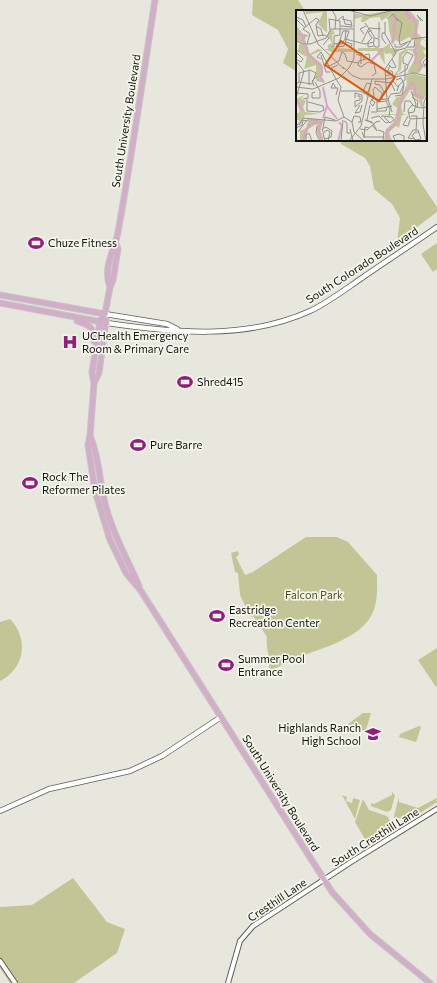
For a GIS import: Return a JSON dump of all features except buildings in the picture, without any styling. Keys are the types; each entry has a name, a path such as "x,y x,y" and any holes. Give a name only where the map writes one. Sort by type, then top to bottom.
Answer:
{"main road":[{"name":"South University Boulevard","path":"94,383 99,373 107,322 105,314 118,250 116,244 155,0"},
{"name":"South Colorado Boulevard","path":"67,316 164,331 178,330 227,332 270,324 298,316 322,305 437,227"},
{"path":"0,295 105,314"},
{"path":"0,303 67,316 85,323 91,328 94,335 95,353"},
{"name":"South University Boulevard","path":"105,314 100,321 92,372 94,383 88,446 92,479 99,511 110,540 126,573 141,591 332,892 370,934 430,983"},
{"name":"South Colorado Boulevard","path":"105,314 167,324 178,330"},
{"name":"South University Boulevard","path":"90,436 95,446 105,503 116,537 141,591"},
{"path":"92,479 97,488 100,500 105,503"},
{"path":"0,811 48,789 130,771 162,756 221,717"}],"street":[{"name":"South Cresthill Lane","path":"324,880 437,809"},
{"name":"Cresthill Lane","path":"228,983 240,941 253,926 324,880"},
{"path":"0,961 15,983"}],"green space":[{"path":"253,0 298,0 304,10 296,10 296,71 283,63 288,49 278,30 252,15"},
{"path":"340,141 393,141 437,207 437,212 397,242 400,218 392,204 374,189 370,166 365,158 341,144"},
{"path":"437,243 437,269 433,272 421,254"},
{"name":"Falcon Park","path":"306,537 337,537 348,542 377,575 375,607 367,622 348,637 287,662 268,673 269,663 267,637 253,616 252,617 246,613 248,612 240,595 238,573 235,572 231,553 238,551 239,555 236,557 245,575 253,572"},
{"path":"10,619 20,635 22,653 15,669 0,681 0,622"},
{"path":"437,648 437,686 436,687 418,660"},
{"path":"363,713 371,713 365,733 362,732 360,725 354,728 353,726 350,727 348,724"},
{"path":"419,726 421,727 416,742 399,737 400,734"},
{"path":"392,792 395,795 391,810 387,812 371,806 371,803 374,804 392,795"},
{"path":"342,795 347,797 346,801 352,803 353,798 360,800 355,819"},
{"path":"399,797 399,802 418,808 437,798 437,802 403,824 405,819 395,819 394,816"},
{"path":"363,799 369,810 387,816 391,822 386,830 391,831 371,844 366,841 355,822"},
{"path":"73,878 107,922 125,929 117,953 74,983 10,983 0,968 0,907 32,905"}],"place":[{"name":"Chuze Fitness","path":"36,243"},
{"name":"UCHealth Emergency Room & Primary Care","path":"70,342"},
{"name":"Shred415","path":"185,382"},
{"name":"Pure Barre","path":"138,445"},
{"name":"Rock The Reformer Pilates","path":"30,483"},
{"name":"Eastridge Recreation Center","path":"217,616"},
{"name":"Summer Pool Entrance","path":"226,665"},
{"name":"Highlands Ranch High School","path":"373,734"}]}
